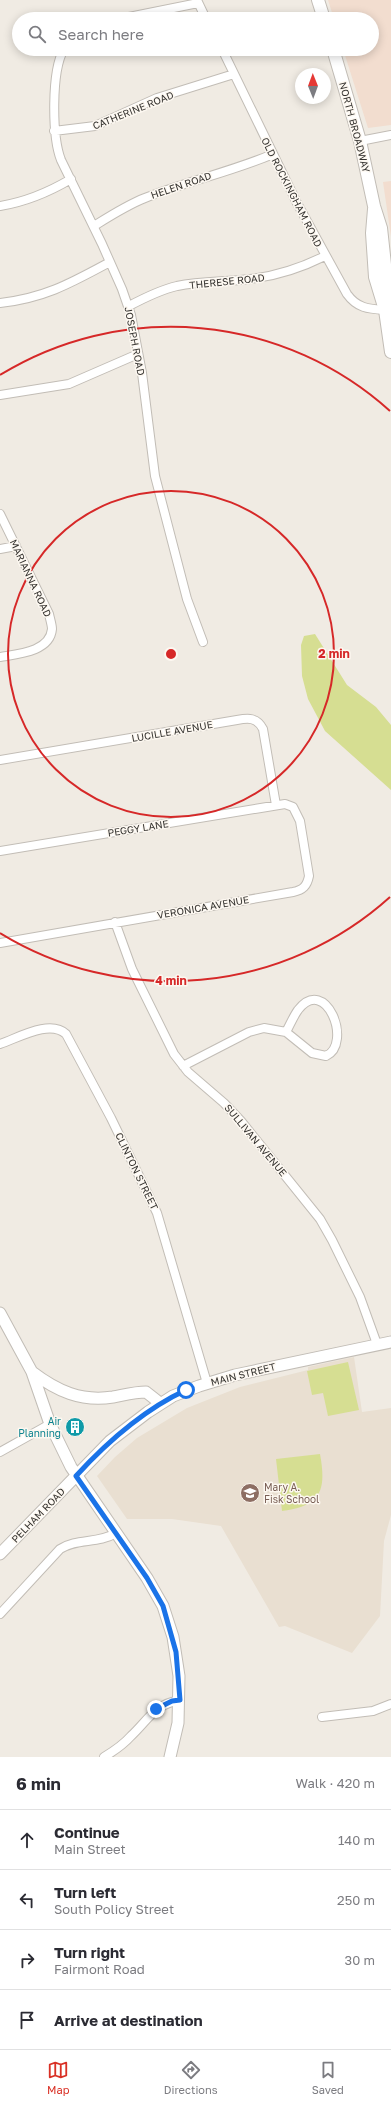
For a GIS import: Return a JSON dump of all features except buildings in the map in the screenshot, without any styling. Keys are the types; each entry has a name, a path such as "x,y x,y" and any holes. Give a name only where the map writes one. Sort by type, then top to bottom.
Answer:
{"main road":[{"path":"318,0 322,12"},
{"name":"NORTH BROADWAY","path":"335,56 360,141 374,206 372,233 375,277 385,310 391,352"}],"street":[{"path":"150,12 198,1 203,12"},
{"name":"JOSEPH ROAD","path":"61,56 59,62 54,132 58,152 94,226 129,306 138,354 155,476 185,592 203,642"},
{"name":"OLD ROCKINGHAM ROAD","path":"225,56 325,256 353,302 365,308 385,310"},
{"name":"CATHERINE ROAD","path":"54,132 95,126 156,98 234,74"},
{"path":"360,141 391,136"},
{"name":"HELEN ROAD","path":"94,226 145,198 211,175 234,170 273,154"},
{"path":"0,206 22,201 53,190 71,179"},
{"name":"THERESE ROAD","path":"129,306 155,293 177,286 275,275 296,269 325,256"},
{"path":"0,303 24,300 54,291 110,262"},
{"path":"0,395 69,384 138,354"},
{"name":"MARIANNA ROAD","path":"0,514 49,614 52,630 49,637 37,648 22,654 0,657"},
{"path":"0,549 16,546"},
{"name":"LUCILLE AVENUE","path":"0,760 236,720 252,719 261,724 263,728 276,805"},
{"name":"VERONICA AVENUE","path":"0,943 301,890 308,884 309,876 300,821 293,807 286,804 276,805"},
{"name":"PEGGY LANE","path":"0,851 276,805"},
{"name":"SULLIVAN AVENUE","path":"115,922 132,969 174,1054 183,1066 224,1103 241,1121 320,1220 332,1240 360,1297 377,1344"},
{"path":"183,1066 254,1030 270,1028 286,1032 312,1053 326,1056 332,1052 335,1046 336,1023 327,1006 322,1002 312,1001 302,1006 297,1011 286,1032"},
{"name":"CLINTON STREET","path":"0,1044 47,1028 58,1029 66,1034 108,1111 157,1214 207,1383"},
{"path":"0,1313 32,1372 50,1424 76,1476 147,1578 163,1606 176,1652 180,1700 178,1723 170,1757"},
{"name":"MAIN STREET","path":"76,1476 110,1441 160,1403 186,1390 207,1383 274,1366 391,1342"},
{"path":"32,1372 57,1389 80,1397 97,1399 146,1392 154,1396 160,1403"},
{"path":"0,1452 50,1424"},
{"name":"PELHAM ROAD","path":"0,1554 76,1476"},
{"path":"0,1614 60,1549 71,1543 103,1539 116,1533"},
{"path":"108,1756 132,1735 156,1709 172,1701 180,1700"},
{"path":"322,1717 373,1711 391,1704"}],"shaded area":[{"path":"328,0 391,0 391,125 368,128 345,56 379,56 379,12 332,12"},
{"path":"391,181 391,237 383,182"},
{"name":"Mary A. Fisk School","path":"354,1357 362,1412 391,1408 391,1515 384,1541 380,1616 352,1653 285,1626 279,1627 221,1526 172,1519 127,1519 97,1476 115,1457 137,1438 187,1408 240,1387 308,1370 308,1367"}],"green space":[{"path":"315,634 347,685 376,707 391,725 391,790 325,731 308,699 302,676 301,645 304,636"},
{"path":"348,1362 359,1410 328,1416 323,1393 312,1395 307,1371"},
{"path":"320,1454 322,1478 318,1495 313,1501 305,1505 295,1509 282,1511 276,1459"}],"place":[{"name":"Air Planning","path":"75,1427"},
{"name":"Mary A. Fisk School","path":"250,1493"}],"route":[{"path":"156,1709 172,1701 180,1700 180,1676 176,1652 163,1606 147,1578 76,1476 110,1441 128,1426 160,1403 186,1390"}]}
